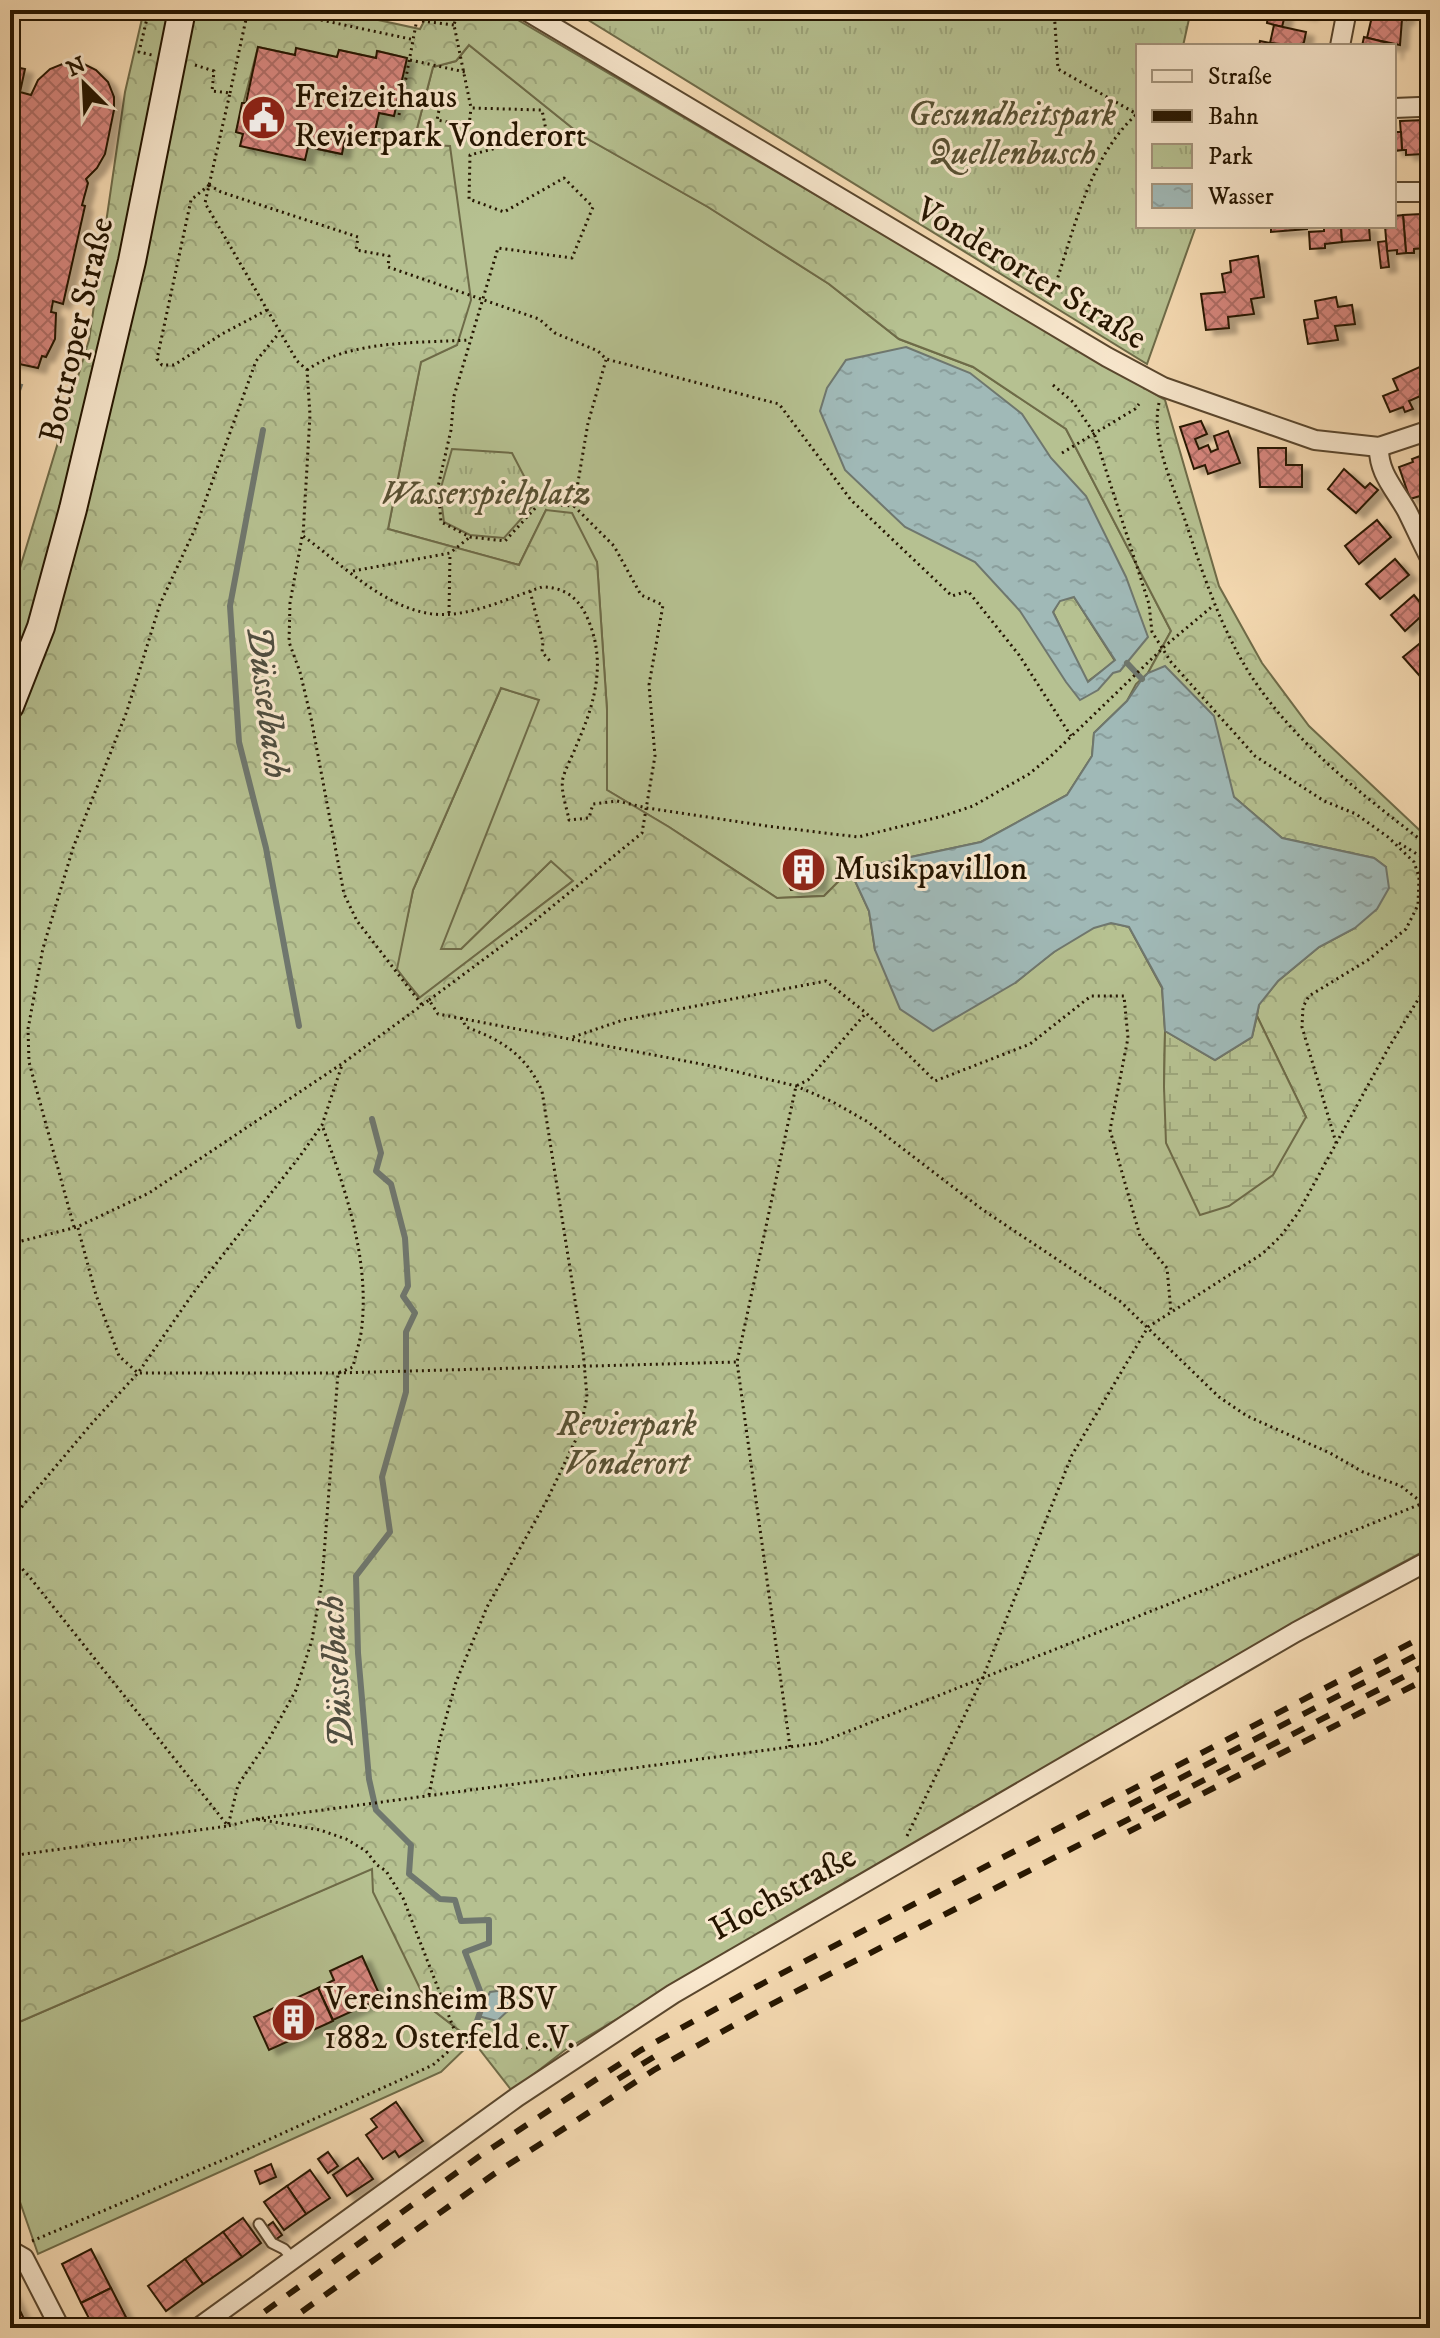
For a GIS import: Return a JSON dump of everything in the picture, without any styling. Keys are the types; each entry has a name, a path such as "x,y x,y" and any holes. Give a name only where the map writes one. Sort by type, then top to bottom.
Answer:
{"main road":[{"name":"Bottroper Straße","path":"10,706 41,627 73,509 132,261 182,10"}],"street":[{"name":"Vonderorter Straße","path":"525,10 1043,319 1163,387 1315,440 1379,447"},
{"path":"1340,44 1347,10"},
{"path":"1396,108 1419,107"},
{"path":"1396,192 1430,192"},
{"path":"1430,430 1379,447 1378,460 1430,558"},
{"name":"Hochstraße","path":"198,2328 580,2054 707,1973 1296,1632 1430,1560"},
{"path":"17,2254 60,2328"}],"lane":[{"path":"259,2224 272,2243 284,2249 293,2259"}],"path":[{"path":"87,10 126,20 128,10"},
{"path":"139,52 149,10"},
{"path":"248,10 205,203 279,333 297,361 307,370 310,415 303,536 290,603 289,642 311,718 344,894 357,921 422,1005"},
{"path":"274,10 415,40"},
{"path":"440,105 437,120 469,126 471,108 454,25 458,10"},
{"path":"1054,10 1058,69 1136,112"},
{"path":"399,115 420,20 454,25"},
{"path":"410,60 465,72"},
{"path":"201,67 214,71 212,91 230,93"},
{"path":"10,1244 76,1227 149,1193 343,1063 526,928 642,833 655,756 649,685 663,605 641,595 614,546 574,506 539,504 505,541 470,537 441,522 438,487 451,430 454,396 498,248 572,258 593,207 564,178 504,212 469,199 470,155 547,135 542,110 471,108"},
{"path":"1043,319 1073,226 1104,156 1136,114"},
{"path":"209,185 221,192 358,237 356,250 389,256 388,267 539,319 555,333 598,351 606,359 779,404 851,500 952,596 968,591 1019,655 1071,737"},
{"path":"209,185 191,200 157,359 162,365 174,365 267,310"},
{"path":"279,333 256,361 195,529 160,604 127,711 73,848 43,948 28,1029 29,1062 96,1295 119,1356 138,1373 338,1373 737,1362"},
{"path":"307,370 340,355 384,345 471,340"},
{"path":"574,506 588,423 606,359"},
{"path":"1053,385 1073,402 1094,433 1149,604 1152,632 1171,662 1255,756 1324,801 1356,814 1430,862"},
{"path":"1163,387 1157,428 1162,449 1214,605 1249,672 1298,736 1346,783 1430,847"},
{"path":"1062,453 1139,404"},
{"path":"303,536 401,604 429,613 449,615 530,591 555,587 567,592 584,611 597,647 598,674 595,700 562,781 569,820 589,818 593,804 617,801 767,826 858,837 973,806 1029,774 1162,649 1214,605"},
{"path":"350,571 450,553 470,537"},
{"path":"449,615 450,553"},
{"path":"530,591 543,642 542,652 551,662"},
{"path":"1337,1146 1301,1016 1309,996 1395,939 1413,917 1420,893 1419,877 1414,862 1388,837"},
{"path":"891,1868 983,1677 1072,1455 1148,1327 1239,1271 1280,1237 1298,1213 1389,1047 1430,980"},
{"path":"570,1038 623,1020 826,981 866,1013 935,1081 1030,1044 1091,996 1124,996 1128,1038 1110,1130 1140,1236 1167,1268 1171,1312"},
{"path":"429,1000 438,1014 570,1038 796,1086 833,1102 868,1122 983,1210 1121,1302 1219,1397 1247,1416 1330,1453 1363,1472 1401,1486 1430,1509"},
{"path":"796,1086 808,1080 866,1013"},
{"path":"429,1795 440,1739 466,1657 487,1607 547,1500 580,1431 587,1397 585,1366 542,1091 533,1071 519,1055 487,1035 466,1027 461,1017"},
{"path":"10,1521 138,1373 194,1292 322,1125 343,1063"},
{"path":"790,1747 737,1362 796,1086"},
{"path":"322,1125 340,1174 362,1280 362,1325 353,1367 338,1373"},
{"path":"228,1826 238,1785 269,1739 296,1690 312,1640 322,1581 338,1373"},
{"path":"10,1856 228,1826 256,1819 819,1743 1422,1504"},
{"path":"10,1556 228,1826"},
{"path":"256,1819 320,1830 346,1839 366,1851 386,1871 403,1898 459,2042"},
{"path":"415,2042 459,2042 580,2054"},
{"path":"17,2254 29,2242 223,2160 433,2065 459,2042"}],"green space":[{"name":"Revierpark Vonderort","path":"144,10 332,10 420,29 430,10 501,10 1165,400 1219,586 1262,663 1309,726 1430,840 1430,1548 1334,1599 973,1814 686,1978 565,2050 512,2091 473,2041 429,2007 373,1892 372,1869 10,2026 10,601 89,340 125,92","holes":["469,45 581,135 708,207 829,284 899,339 973,367 1066,429 1171,631 1148,673 1156,671 1234,797 1282,838 1374,858 1386,867 1355,928 1319,947 1278,981 1259,1004 1257,1016 1306,1117 1164,1087 1162,988 1129,927 1110,923 1087,930 1015,983 875,950 869,911 850,870 824,896 777,898 607,790 607,710 597,562 572,513 546,510 519,565 388,529 421,362 457,345 471,300 450,146 413,144 433,67 456,61","258,47 295,55 337,57 339,50 376,58 378,51 406,58 394,115 379,113 373,139 346,133 341,154 236,132","501,688 539,700 441,949 461,949 551,861 573,881 419,998 397,969 413,890"]},
{"name":"Gesundheitspark Quellenbusch","path":"572,10 1191,10 1183,44 1136,44 1136,228 1195,228 1147,364"},
{"path":"469,45 581,135 708,207 829,284 899,339 973,367 1066,429 1171,631 1148,673 1136,684 1127,701 1094,733 1092,756 1067,795 981,842 850,870 824,896 777,898 607,790 607,710 597,562 546,510 519,565 388,529 421,361 457,345 413,144 433,67 456,61"},
{"name":"Wasserspielplatz","path":"452,449 512,453 537,501 504,538 470,535 444,522 440,491"},
{"path":"1074,597 1115,661 1087,682 1053,612 1060,600"},
{"path":"501,688 540,700 442,949 461,949 551,861 574,880 420,998 396,969 413,890"},
{"path":"1257,1016 1306,1117 1273,1175 1229,1206 1200,1215 1166,1143 1165,1031 1215,1060 1252,1037"},
{"path":"373,1868 429,2007 473,2041 441,2072 38,2254 10,2173 10,2026"}],"water":[{"path":"906,347 970,373 1022,414 1051,458 1086,496 1126,577 1148,637 1120,671 1113,673 1098,690 1080,700 1020,611 975,562 905,527 845,470 820,411 827,388 846,360","holes":["1074,597 1115,660 1088,682 1053,612 1060,601"]},
{"path":"10,382 22,385 10,420"},
{"path":"1165,666 1214,716 1234,797 1282,838 1374,858 1386,867 1389,888 1377,909 1355,928 1319,947 1278,981 1259,1005 1252,1037 1215,1060 1165,1031 1162,987 1129,927 1111,923 1094,928 1054,952 1015,983 933,1031 900,1009 875,950 869,911 850,870 981,842 1067,795 1092,756 1094,733 1127,701 1148,673"},
{"path":"505,1990 513,1996 513,2006 497,2021 478,2016 490,1992"}],"building":[{"path":"1270,10 1286,10 1284,18 1269,14"},
{"path":"1286,10 1310,10 1309,15"},
{"path":"1386,10 1408,10 1406,20 1385,15"},
{"path":"1373,12 1402,19 1400,45 1367,38"},
{"path":"1268,15 1284,19 1282,27 1267,23"},
{"path":"1274,25 1306,32 1302,44 1270,43"},
{"path":"1364,37 1392,44 1362,44"},
{"path":"258,47 295,55 296,48 337,57 339,50 376,58 377,51 407,58 394,116 379,113 373,140 346,133 342,154 308,147 305,160 240,146 243,134 236,132 242,103 246,103"},
{"path":"65,63 82,63 96,70 108,82 114,97 114,110 105,154 86,179 88,183 82,205 85,206 63,304 53,301 51,312 56,313 55,339 46,357 42,356 38,368 10,362 10,66 25,69 20,92 31,95 38,80 50,69"},
{"path":"1430,114 1430,160 1425,160 1424,154 1406,155 1406,150 1402,150 1400,121 1425,120"},
{"path":"1396,132 1401,132 1402,150 1396,151"},
{"path":"1421,214 1424,248 1406,253 1403,215"},
{"path":"1403,215 1406,253 1387,251 1385,228 1396,228 1396,216"},
{"path":"1271,228 1307,228 1307,229 1271,232"},
{"path":"1324,228 1341,228 1342,242 1310,249 1309,232 1324,231"},
{"path":"1341,228 1369,228 1370,240 1342,242"},
{"path":"1423,239 1430,239 1430,264 1425,264"},
{"path":"1386,241 1389,267 1381,268 1378,242"},
{"path":"1258,256 1264,297 1251,299 1254,314 1228,317 1229,328 1206,330 1201,294 1225,292 1222,274 1231,272 1230,261"},
{"path":"1336,297 1338,307 1352,305 1355,324 1335,326 1338,340 1308,344 1304,320 1318,318 1315,301"},
{"path":"1424,365 1430,380 1422,387 1425,394 1409,401 1413,409 1405,412 1403,407 1390,412 1383,396 1398,390 1393,379"},
{"path":"1201,421 1207,434 1195,439 1199,449 1208,445 1211,452 1218,449 1214,436 1228,431 1240,463 1208,474 1205,465 1194,469 1180,427"},
{"path":"1258,448 1286,448 1286,465 1302,465 1302,487 1260,487"},
{"path":"1420,456 1420,459 1430,456 1430,497 1410,499 1399,467"},
{"path":"1344,469 1365,488 1370,483 1378,490 1356,513 1328,489"},
{"path":"1377,520 1391,537 1359,564 1345,546"},
{"path":"1395,559 1409,575 1380,599 1366,584"},
{"path":"1414,595 1427,611 1405,631 1391,615"},
{"path":"1430,635 1430,665 1419,675 1403,657"},
{"path":"1430,689 1430,706 1421,697"},
{"name":"Musikpavillon","path":"804,850 818,855 821,865 818,886 791,890 784,873 789,855"},
{"path":"362,1956 381,1998 333,2020 318,1988 334,1980 330,1971"},
{"name":"Vereinsheim BSV 1882 Osterfeld e.V.","path":"318,1988 333,2021 269,2050 254,2017"},
{"path":"396,2102 423,2141 399,2157 395,2151 383,2159 366,2135 377,2127 371,2119"},
{"path":"328,2152 338,2166 328,2173 318,2159"},
{"path":"358,2158 373,2179 347,2196 333,2175"},
{"path":"271,2164 276,2177 260,2184 255,2171"},
{"path":"310,2170 330,2198 306,2214 287,2186"},
{"path":"287,2186 306,2214 284,2230 264,2202"},
{"path":"243,2218 261,2243 242,2257 223,2232"},
{"path":"273,2222 282,2235 275,2240 266,2227"},
{"path":"223,2232 242,2257 203,2284 185,2259"},
{"path":"91,2249 111,2288 81,2303 62,2264"},
{"path":"185,2259 203,2284 166,2311 148,2286"},
{"path":"111,2288 131,2327 94,2328 81,2303"},
{"path":"10,2290 26,2323 16,2328 10,2328"}],"waterway":[{"name":"Düsselbach","path":"263,430 230,606 239,742 266,848 299,1026"},
{"path":"1127,663 1142,679"},
{"name":"Düsselbach","path":"372,1119 381,1153 376,1171 391,1184 405,1238 408,1286 403,1296 415,1313 406,1332 406,1392 382,1477 390,1532 356,1576 358,1653 369,1779 376,1810 411,1845 409,1874 440,1899 455,1900 461,1921 489,1920 489,1943 465,1952 484,2001 472,2035"}],"railway":[{"path":"242,2328 481,2155 641,2050 1430,1633"},
{"path":"1129,1805 1430,1648"},
{"path":"279,2328 494,2174 654,2070 766,2007 1430,1663"},
{"path":"1128,1832 1430,1677"},
{"path":"618,2079 665,2050"}],"place":[{"name":"Freizeithaus Revierpark Vonderort","path":"263,117"},
{"name":"Musikpavillon","path":"803,869"},
{"name":"Vereinsheim BSV 1882 Osterfeld e.V.","path":"293,2019"}]}
